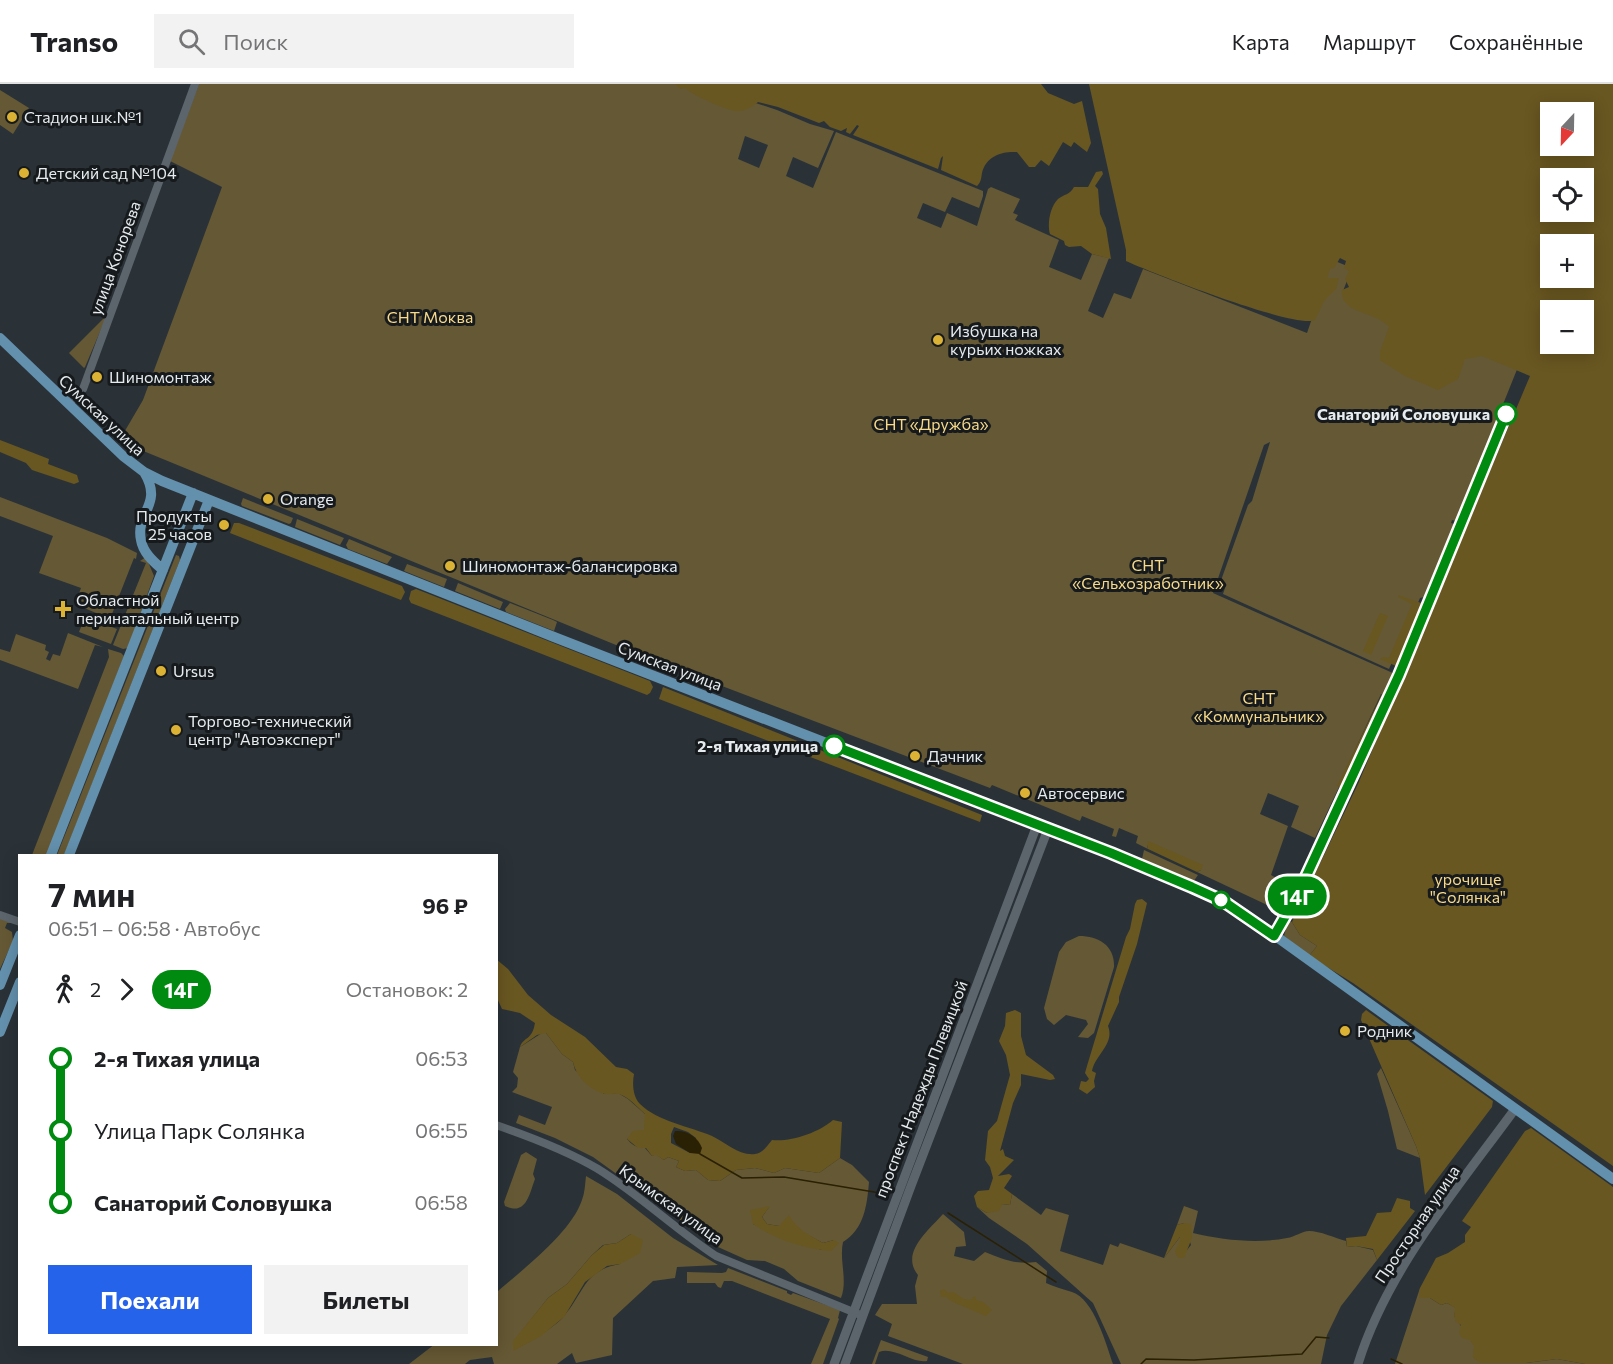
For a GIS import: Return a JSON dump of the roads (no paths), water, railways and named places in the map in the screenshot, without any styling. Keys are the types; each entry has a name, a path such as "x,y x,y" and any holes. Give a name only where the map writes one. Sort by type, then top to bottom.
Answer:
{"main road":[{"name":"Сумская улица","path":"0,338 123,456 144,472 543,633 1137,864 1223,901 1613,1179"},
{"path":"144,472 152,486 153,494 141,526 141,540 148,555 163,570"},
{"path":"51,854 193,493"},
{"path":"69,854 209,500"},
{"path":"168,557 174,552 180,552 184,562"},
{"name":"проспект Надежды Плевицкой","path":"834,1364 1037,825"},
{"name":"проспект Надежды Плевицкой","path":"845,1364 1048,829"},
{"path":"0,985 18,940"},
{"path":"0,1032 18,987"},
{"name":"Просторная улица","path":"1358,1364 1371,1328 1396,1279 1437,1217 1515,1109"}],"street":[{"name":"улица Конорева","path":"68,404 83,389 195,84"},
{"path":"0,915 18,921"},
{"name":"Крымская улица","path":"498,1126 559,1148 597,1169 638,1196 716,1256 863,1316"}],"waterway":[{"path":"700,1154 742,1178 784,1177 880,1193"},
{"path":"948,1213 1056,1282"},
{"path":"1141,1364 1146,1359 1194,1360 1302,1354 1316,1337 1329,1338"},
{"path":"1391,1359 1402,1364"}],"place":[{"name":"Стадион шк.№1","path":"12,117"},
{"name":"Детский сад №104","path":"24,173"},
{"name":"Избушка на курьих ножках","path":"938,340"},
{"name":"Шиномонтаж","path":"97,377"},
{"name":"Санаторий Соловушка","path":"1506,414"},
{"name":"Orange","path":"268,499"},
{"name":"Продукты 25 часов","path":"224,525"},
{"name":"Шиномонтаж-балансировка","path":"450,566"},
{"name":"Областной перинатальный центр","path":"63,609"},
{"name":"Ursus","path":"161,671"},
{"name":"Торгово-технический центр \"Автоэксперт\"","path":"176,730"},
{"name":"2-я Тихая улица","path":"834,746"},
{"name":"Дачник","path":"915,756"},
{"name":"Автосервис","path":"1025,793"},
{"name":"Родник","path":"1345,1031"}],"park label":[{"name":"СНТ Моква","path":"430,317"},
{"name":"СНТ «Дружба»","path":"931,424"},
{"name":"СНТ «Сельхозработник»","path":"1148,574"},
{"name":"СНТ «Коммунальник»","path":"1259,707"},
{"name":"урочище \"Солянка\"","path":"1468,888"}]}
